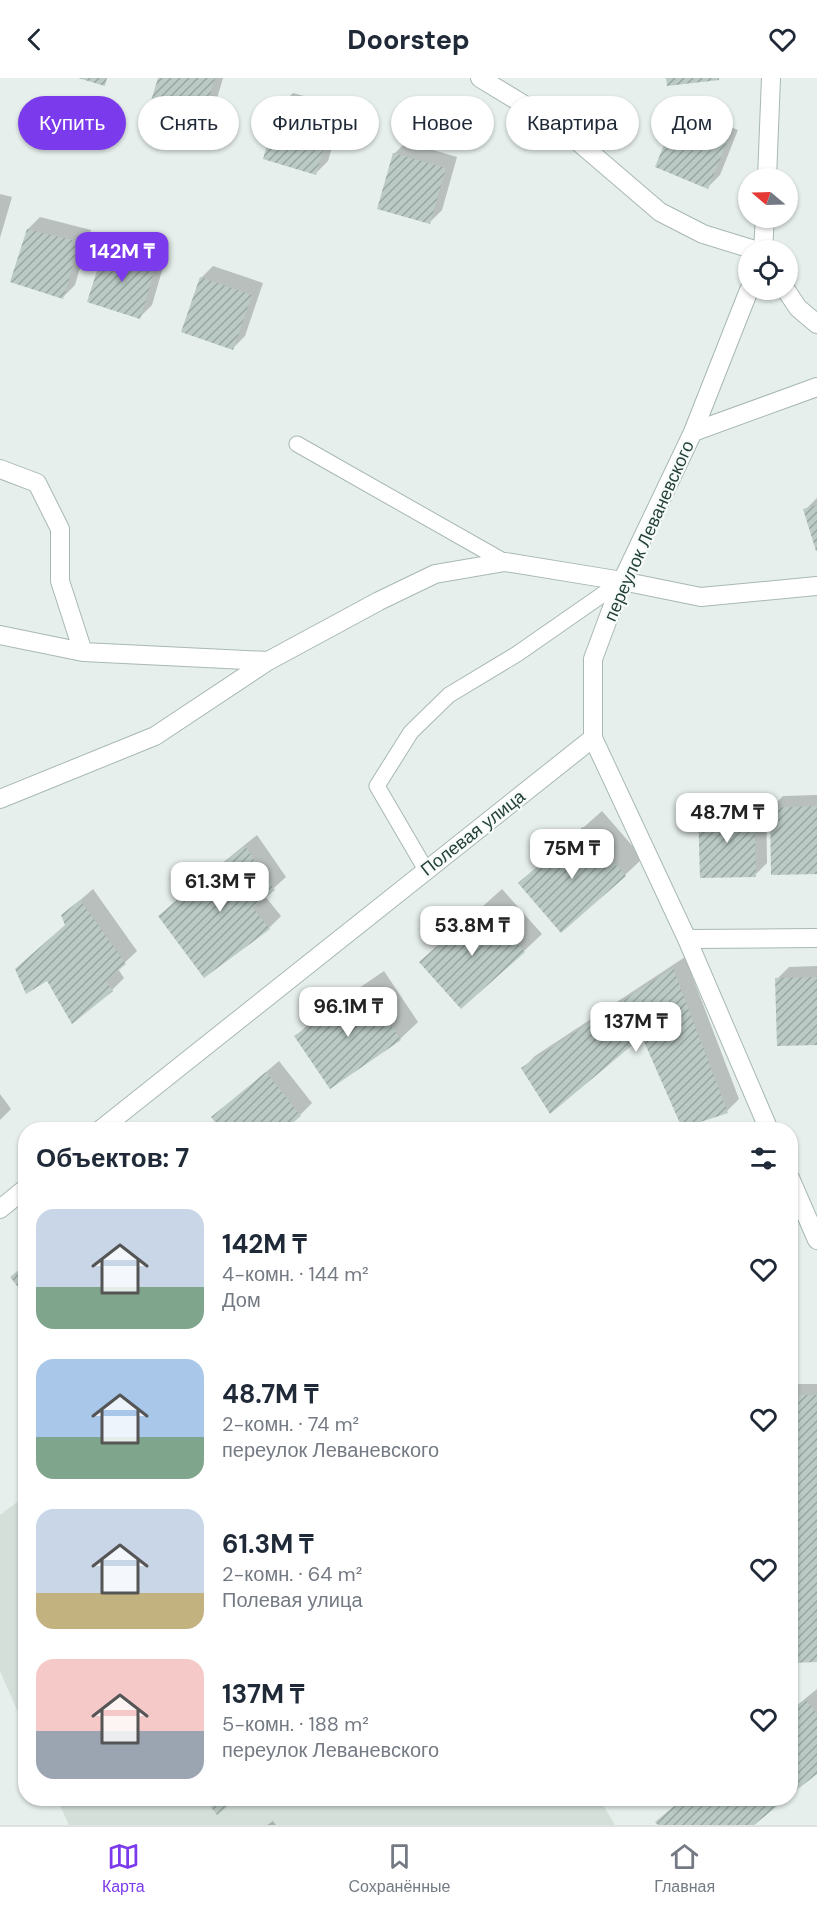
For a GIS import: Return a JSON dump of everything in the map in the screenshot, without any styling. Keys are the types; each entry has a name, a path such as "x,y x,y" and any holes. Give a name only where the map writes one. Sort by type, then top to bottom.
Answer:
{"street":[{"path":"480,78 562,128 660,212 703,234 738,245"},
{"path":"767,168 771,78"},
{"name":"переулок Леваневского","path":"745,300 693,432 622,581 593,659 593,738 687,939 766,1122"},
{"path":"793,300 798,308 817,324"},
{"path":"693,432 817,387"},
{"path":"0,469 37,483 60,529 60,581 83,652"},
{"path":"0,799 155,736 268,662 379,601 435,574 505,562 622,581 700,597 817,586"},
{"path":"0,635 83,652 268,662"},
{"name":"Полевая улица","path":"110,1122 593,738"},
{"path":"687,939 817,938"},
{"path":"0,1209 18,1194"},
{"path":"798,1196 817,1240"}],"lane":[{"path":"297,444 505,562"},
{"path":"426,870 377,786 411,732 449,695 517,654 622,581"}],"shaded area":[{"path":"18,1501 18,1712 0,1671 0,1515"},
{"path":"60,1806 604,1806 615,1825 69,1825"}],"building":[{"path":"78,78 107,78 105,86"},
{"path":"158,78 215,78 210,96 152,96"},
{"path":"666,78 719,78 719,80 667,86"},
{"path":"266,150 323,150 316,175 263,159"},
{"path":"662,150 724,150 708,189 655,167"},
{"path":"393,153 446,168 430,224 377,209"},
{"path":"27,229 80,242 63,299 10,282"},
{"path":"104,249 157,262 140,319 87,302"},
{"path":"200,277 252,295 233,350 181,332"},
{"path":"817,505 817,551 816,551 803,509"},
{"path":"817,806 817,874 771,875 770,808"},
{"path":"754,809 756,877 700,878 698,810"},
{"path":"583,827 626,876 561,933 518,883"},
{"path":"245,846 275,890 253,908 270,929 204,978 158,916"},
{"path":"80,900 126,964 106,981 113,991 72,1024 47,981 26,994 15,969 65,925 61,915"},
{"path":"484,905 525,952 461,1009 419,962"},
{"path":"673,968 728,1113 700,1122 679,1122 642,1037 550,1114 521,1068"},
{"path":"817,977 817,1045 777,1046 775,978"},
{"path":"366,988 401,1040 330,1089 294,1036"},
{"path":"266,1072 301,1116 294,1122 215,1122 211,1117"},
{"path":"18,1270 18,1287 10,1277"},
{"path":"798,1395 817,1395 817,1662 798,1663"},
{"path":"806,1700 817,1714 817,1774 798,1789 798,1706"},
{"path":"210,1806 228,1806 217,1815"},
{"path":"674,1806 777,1806 754,1825 658,1825 655,1822"}]}
